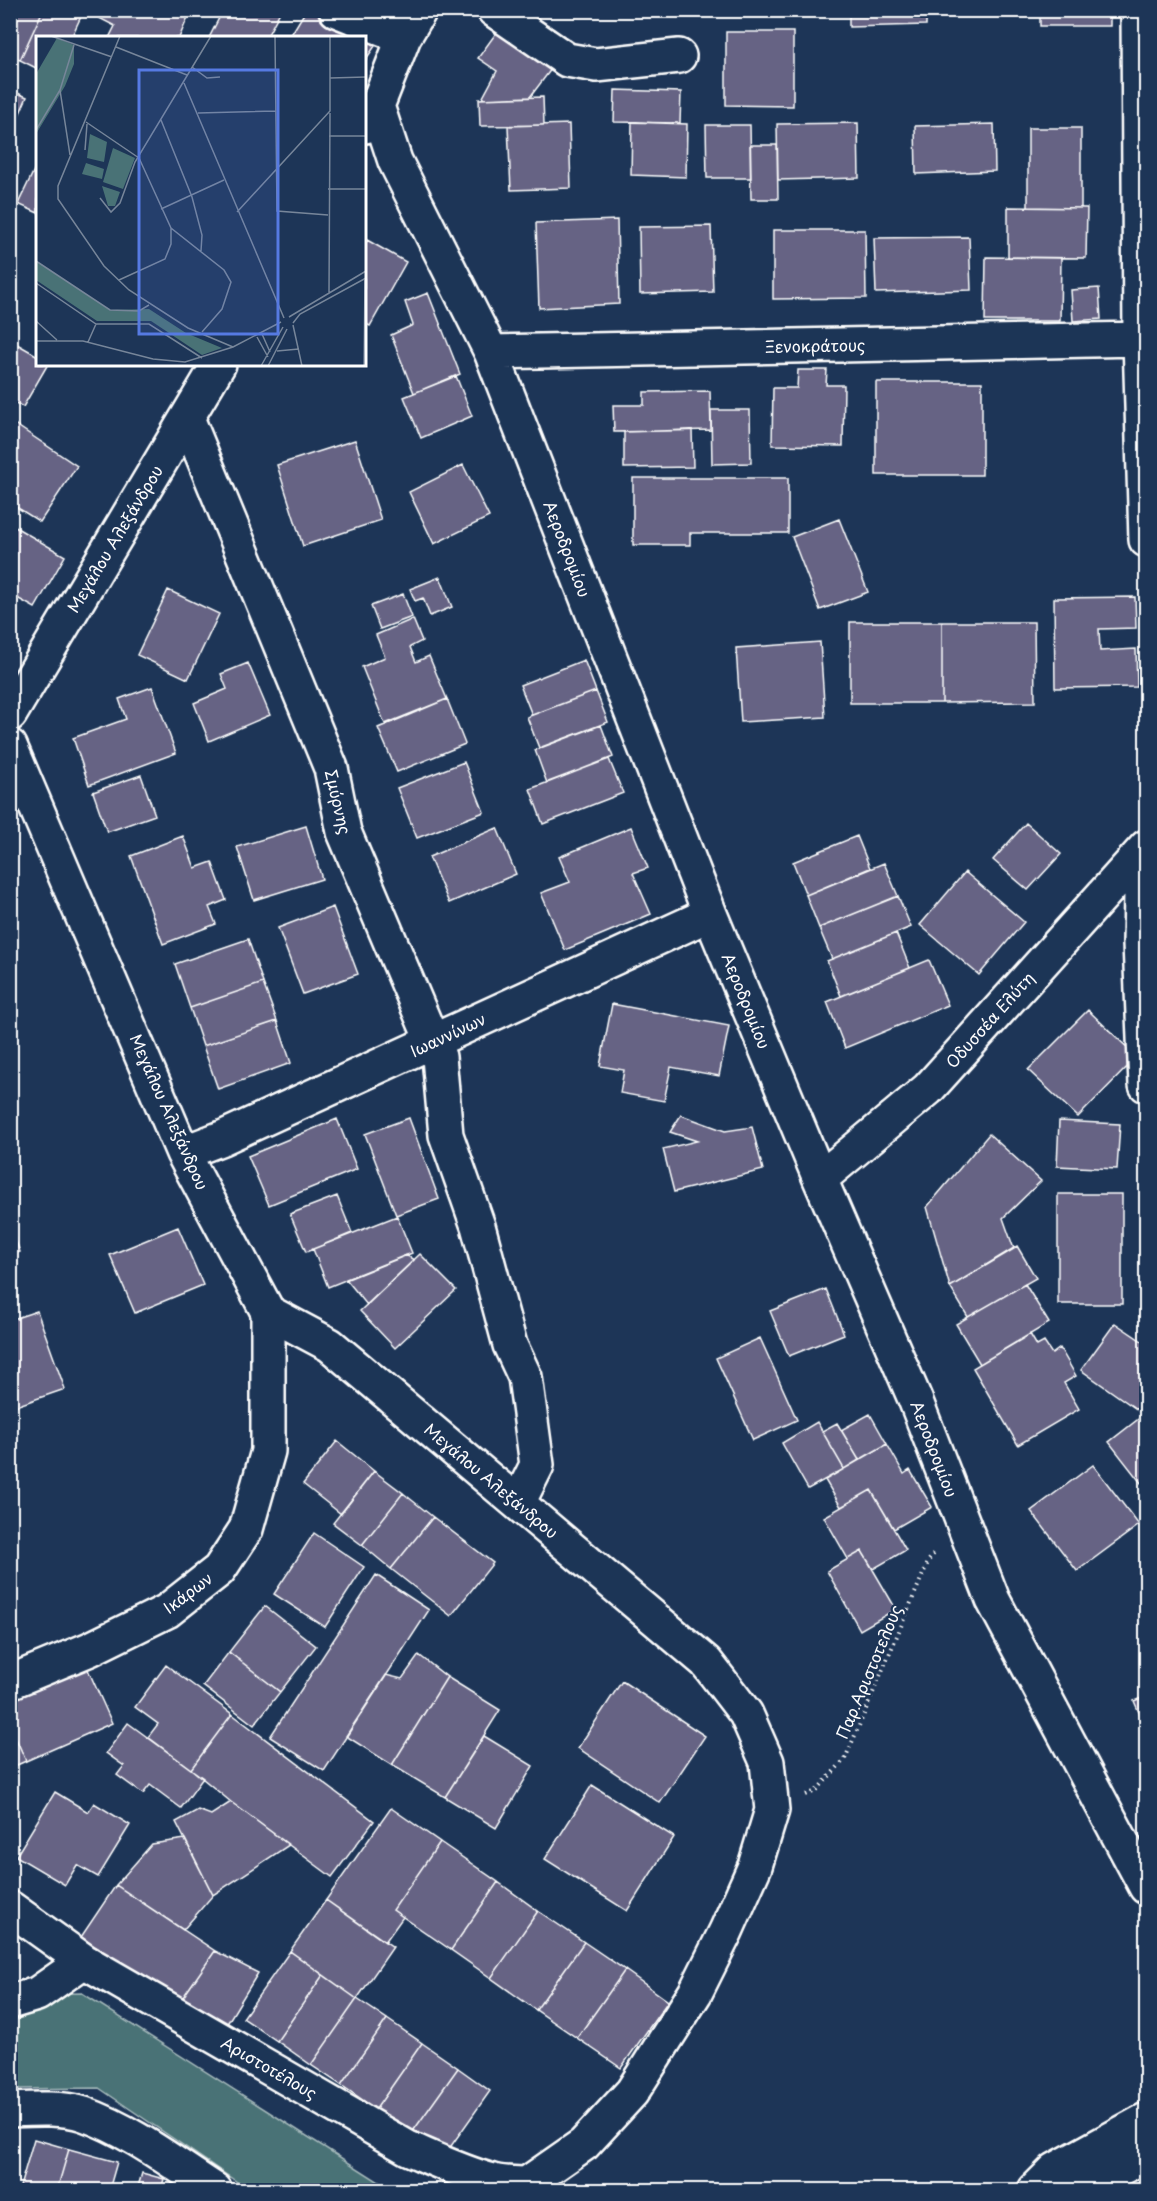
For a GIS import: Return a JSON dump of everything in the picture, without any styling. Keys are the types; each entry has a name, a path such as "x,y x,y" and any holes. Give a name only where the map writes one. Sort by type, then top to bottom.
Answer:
{"street":[{"path":"336,10 412,24 371,117"},
{"path":"494,10 567,60 596,65 679,56"},
{"path":"1138,10 1140,339 1146,540"},
{"name":"Αεροδρομίου","path":"371,117 490,352 710,914 820,1179 915,1399 993,1600 1146,1883"},
{"name":"Ξενοκράτους","path":"490,352 1140,339"},
{"name":"Μεγάλου Αλεξάνδρου","path":"10,714 218,366"},
{"name":"Σμύρνης","path":"187,418 331,768 344,832 439,1057 446,1135 477,1226 510,1345 525,1377 537,1465 518,1503"},
{"name":"Μεγάλου Αλεξάνδρου","path":"10,746 183,1153 268,1312 330,1345 706,1662 746,1714 767,1762 772,1810 755,1866 695,1993 632,2092 584,2144 536,2187"},
{"name":"Οδυσσέα Ελύτη","path":"820,1179 928,1089 1146,847"},
{"path":"1146,871 1141,895 1140,943 1146,1085"},
{"name":"Ιωαννίνων","path":"183,1153 222,1138 710,914"},
{"name":"Ικάρων","path":"10,1682 90,1649 167,1611 219,1570 246,1530 268,1451 268,1312"},
{"name":"Αριστοτέλους","path":"10,1908 84,1961 408,2148 455,2169 495,2181 536,2187"},
{"path":"10,2002 37,1994 84,1961"},
{"path":"10,2110 42,2109 82,2114 133,2136 215,2190"},
{"path":"1035,2190 1055,2170 1146,2120"},
{"path":"1078,2190 1146,2155"}],"path":[{"name":"Παρ.Αριστοτελους","path":"772,1810 816,1791 845,1759 929,1560 960,1517"}],"green space":[{"path":"82,1993 393,2190 249,2190 99,2088 11,2089 10,2002 37,1994"}],"building":[{"path":"10,10 43,10 20,60 10,56"},
{"path":"43,10 84,10 72,36 36,36 36,68 20,60"},
{"path":"84,10 191,10 180,36 110,36 115,26"},
{"path":"223,10 281,10 267,36 210,36"},
{"path":"306,10 317,10 358,36 290,36"},
{"path":"849,10 926,10 926,25 849,27"},
{"path":"1040,10 1110,10 1110,26 1040,26"},
{"path":"499,29 552,68 530,97 482,99 497,71 478,58"},
{"path":"726,32 793,32 793,106 726,105"},
{"path":"366,40 375,46 366,59"},
{"path":"10,90 27,97 10,136"},
{"path":"615,90 681,92 680,123 614,122"},
{"path":"543,97 544,125 480,126 479,99"},
{"path":"632,122 687,124 686,177 631,175"},
{"path":"858,123 859,178 778,180 777,124"},
{"path":"569,124 571,188 511,190 508,126"},
{"path":"994,124 995,171 916,174 915,126"},
{"path":"706,125 750,125 751,178 707,178"},
{"path":"1028,128 1081,128 1081,208 1028,207"},
{"path":"750,145 777,145 778,199 751,199"},
{"path":"36,166 36,212 18,204"},
{"path":"1008,207 1087,208 1086,258 1008,257"},
{"path":"617,220 619,304 539,308 536,223"},
{"path":"711,226 713,292 640,294 639,227"},
{"path":"773,230 865,230 866,298 773,299"},
{"path":"969,237 971,290 876,293 874,238"},
{"path":"367,240 406,262 370,326 366,324"},
{"path":"986,257 1061,258 1060,321 985,321"},
{"path":"1099,288 1101,319 1073,321 1071,290"},
{"path":"428,293 460,374 414,393 391,335 413,325 405,302"},
{"path":"10,340 36,355 36,366 47,366 23,407 10,400"},
{"path":"798,370 827,370 826,385 844,385 843,446 772,445 773,388 797,388"},
{"path":"456,376 472,416 421,438 404,397"},
{"path":"876,382 982,382 982,475 876,475"},
{"path":"710,391 711,430 614,432 613,405 644,405 644,392"},
{"path":"711,410 750,410 751,463 712,464"},
{"path":"10,421 77,466 40,522 10,503"},
{"path":"692,430 693,467 624,468 624,432"},
{"path":"355,440 381,520 303,546 277,465"},
{"path":"463,465 489,517 434,544 409,492"},
{"path":"633,478 788,478 788,533 690,533 690,545 633,545"},
{"path":"839,519 868,592 820,610 792,537"},
{"path":"10,524 65,556 35,608 10,594"},
{"path":"440,577 452,607 430,616 423,598 415,601 410,589"},
{"path":"168,590 219,614 188,679 137,655"},
{"path":"403,594 412,617 380,629 371,606"},
{"path":"1135,597 1136,628 1099,629 1100,651 1136,649 1137,687 1055,688 1054,598"},
{"path":"413,619 422,641 410,647 416,662 429,656 447,699 385,724 362,667 385,657 376,635"},
{"path":"850,622 942,622 942,703 850,703"},
{"path":"942,622 1034,622 1035,702 942,703"},
{"path":"820,642 825,717 741,722 736,648"},
{"path":"584,660 596,691 532,715 520,685"},
{"path":"248,663 270,715 209,741 194,703 227,689 221,674"},
{"path":"152,687 176,753 89,785 73,738 126,719 119,699"},
{"path":"596,691 608,722 539,748 527,717"},
{"path":"447,699 465,744 397,772 378,728"},
{"path":"601,725 613,757 547,783 535,750"},
{"path":"609,759 623,793 543,824 530,789"},
{"path":"464,762 484,812 417,838 397,788"},
{"path":"141,775 155,815 107,832 93,792"},
{"path":"1026,823 1061,854 1028,890 993,860"},
{"path":"306,826 322,879 254,900 237,847"},
{"path":"631,827 648,868 633,873 651,914 565,950 541,893 570,882 559,857"},
{"path":"497,828 516,874 449,903 429,857"},
{"path":"183,836 195,868 212,862 226,900 209,907 216,924 163,944 131,856"},
{"path":"857,836 870,868 806,895 793,862"},
{"path":"884,863 898,896 819,928 806,895"},
{"path":"965,872 1024,922 979,975 920,925"},
{"path":"898,896 911,927 832,959 819,928"},
{"path":"333,907 358,974 303,994 278,928"},
{"path":"896,933 910,968 841,996 827,961"},
{"path":"248,939 263,983 190,1008 175,964"},
{"path":"929,960 948,1005 845,1048 827,1002"},
{"path":"263,983 277,1021 203,1046 190,1008"},
{"path":"612,1004 729,1026 719,1076 671,1067 664,1101 620,1093 624,1070 600,1066"},
{"path":"1088,1010 1137,1057 1078,1117 1028,1070"},
{"path":"277,1021 291,1063 218,1089 203,1046"},
{"path":"681,1115 725,1131 752,1127 763,1170 674,1192 663,1149 697,1141 670,1132"},
{"path":"409,1118 439,1199 396,1215 365,1134"},
{"path":"337,1119 357,1169 269,1205 248,1156"},
{"path":"1059,1121 1120,1124 1117,1169 1057,1166"},
{"path":"989,1134 1041,1181 1003,1218 1014,1249 950,1287 927,1207"},
{"path":"1058,1194 1122,1194 1122,1304 1058,1304"},
{"path":"337,1196 352,1233 306,1252 290,1214"},
{"path":"397,1216 412,1253 328,1287 313,1249"},
{"path":"10,1225 20,1252 10,1255"},
{"path":"178,1227 203,1285 135,1313 110,1255"},
{"path":"1017,1246 1036,1278 968,1317 950,1287"},
{"path":"420,1254 456,1290 395,1348 360,1311"},
{"path":"406,1255 414,1260 367,1305 346,1279"},
{"path":"1025,1284 1049,1323 980,1364 956,1324"},
{"path":"826,1289 844,1334 789,1356 770,1311"},
{"path":"37,1311 65,1389 10,1408 10,1320"},
{"path":"1115,1323 1146,1344 1146,1407 1142,1413 1081,1370"},
{"path":"1030,1334 1037,1346 1044,1342 1052,1354 1060,1348 1076,1376 1064,1383 1079,1409 1018,1445 973,1368"},
{"path":"760,1338 797,1420 753,1440 716,1358"},
{"path":"870,1414 887,1444 859,1460 841,1430"},
{"path":"1141,1417 1146,1417 1146,1479 1141,1483 1109,1442"},
{"path":"817,1422 844,1469 808,1489 782,1443"},
{"path":"837,1423 859,1460 844,1469 822,1431"},
{"path":"337,1441 374,1471 341,1514 303,1484"},
{"path":"887,1444 904,1474 910,1470 932,1507 894,1529 871,1490 841,1507 825,1480"},
{"path":"1093,1465 1139,1525 1077,1571 1031,1511"},
{"path":"374,1471 403,1493 362,1545 333,1523"},
{"path":"871,1490 906,1550 873,1569 862,1551 848,1559 824,1517"},
{"path":"403,1493 433,1517 391,1569 362,1545"},
{"path":"433,1517 493,1563 451,1616 391,1569"},
{"path":"314,1533 364,1567 325,1627 274,1594"},
{"path":"862,1551 896,1609 860,1630 827,1571"},
{"path":"376,1575 429,1610 324,1771 270,1737"},
{"path":"265,1606 316,1646 280,1692 229,1652"},
{"path":"229,1652 280,1692 254,1725 203,1686"},
{"path":"419,1655 447,1677 392,1765 346,1736 386,1675 402,1679"},
{"path":"86,1665 112,1723 26,1761 10,1725 10,1699"},
{"path":"166,1665 232,1714 191,1769 148,1737 158,1724 135,1707"},
{"path":"447,1677 500,1710 445,1797 392,1765"},
{"path":"622,1681 705,1736 660,1803 578,1748"},
{"path":"1146,1696 1146,1728 1134,1701"},
{"path":"232,1714 374,1821 332,1877 231,1802 191,1769"},
{"path":"128,1723 203,1778 181,1808 150,1785 143,1794 117,1775 124,1766 106,1753"},
{"path":"10,1725 26,1761 10,1768"},
{"path":"484,1736 533,1766 496,1828 445,1797"},
{"path":"592,1785 674,1837 627,1911 545,1859"},
{"path":"55,1792 88,1812 94,1803 130,1825 98,1877 77,1865 65,1885 16,1856"},
{"path":"231,1802 289,1845 213,1895 176,1822 198,1810 211,1815"},
{"path":"391,1808 440,1842 393,1910 403,1917 385,1942 326,1900"},
{"path":"185,1839 213,1895 183,1930 116,1885 152,1844"},
{"path":"440,1842 498,1882 451,1950 393,1910"},
{"path":"498,1882 538,1911 491,1978 451,1950"},
{"path":"116,1885 215,1951 179,2003 81,1937"},
{"path":"326,1900 393,1947 357,1999 290,1951"},
{"path":"538,1911 584,1942 536,2010 491,1978"},
{"path":"584,1942 625,1970 577,2038 536,2010"},
{"path":"215,1951 258,1973 222,2032 179,2003"},
{"path":"290,1951 323,1975 277,2041 243,2018"},
{"path":"625,1970 668,2001 621,2068 577,2038"},
{"path":"323,1975 357,1999 311,2065 277,2041"},
{"path":"357,1999 387,2019 341,2085 311,2065"},
{"path":"387,2019 422,2043 376,2109 341,2085"},
{"path":"422,2043 458,2068 411,2134 376,2109"},
{"path":"458,2068 490,2091 444,2156 411,2134"},
{"path":"34,2139 69,2149 57,2190 19,2190"},
{"path":"69,2149 117,2162 109,2190 57,2190"},
{"path":"142,2173 164,2179 162,2186 176,2190 137,2190"}]}
